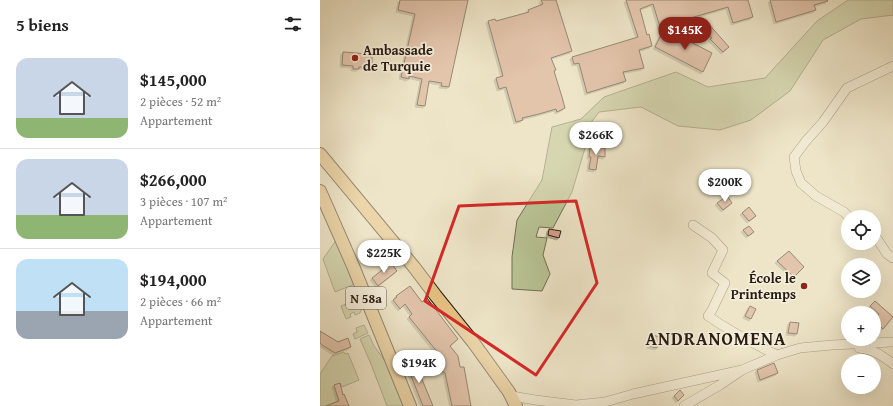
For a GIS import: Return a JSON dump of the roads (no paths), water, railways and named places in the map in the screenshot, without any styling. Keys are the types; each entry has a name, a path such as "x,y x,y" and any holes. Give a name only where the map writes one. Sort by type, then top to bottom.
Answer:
{"main road":[{"path":"320,148 342,180"},
{"path":"320,154 414,267 473,342 514,401"},
{"name":"N 58a","path":"320,190 353,266 410,406"}],"street":[{"path":"841,210 816,196 801,183 796,171 794,157 823,122 847,88 893,66"},
{"path":"693,224 712,238 723,250 712,273 724,283 708,316 731,332 777,355"},
{"path":"881,245 887,254 893,258"},
{"path":"514,401 535,400 576,405 605,402 633,394 742,370 777,355 800,348 893,342"},
{"path":"832,345 870,350 879,354 893,364"},
{"path":"684,406 742,370"}],"place":[{"name":"Ambassade de Turquie","path":"355,58"},
{"name":"École le Printemps","path":"804,286"}],"district":[{"name":"ANDRANOMENA","path":"716,338"}]}
